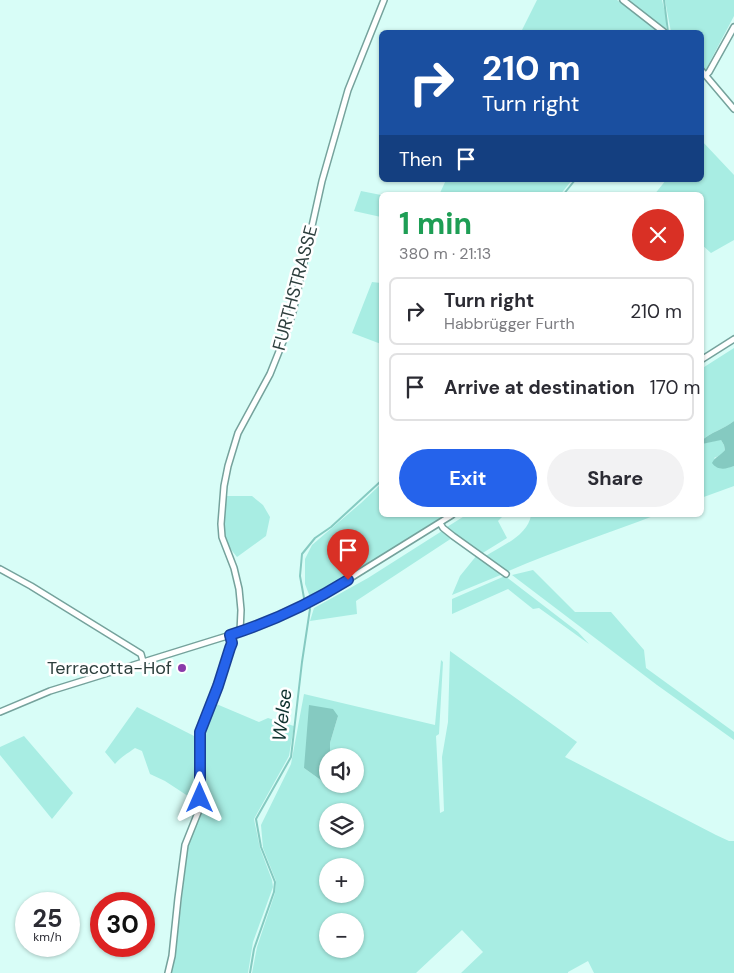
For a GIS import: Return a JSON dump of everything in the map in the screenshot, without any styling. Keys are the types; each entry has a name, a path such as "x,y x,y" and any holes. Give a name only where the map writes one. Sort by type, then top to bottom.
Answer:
{"street":[{"name":"FURTHSTRASSE","path":"240,632 241,610 239,589 234,568 222,537 221,524 223,493 228,466 238,433 270,374 284,339 293,312 322,182 348,90 384,0"},
{"path":"623,0 661,30"},
{"path":"734,27 710,72 706,75 734,109"},
{"path":"704,358 734,339"},
{"path":"0,712 50,691 240,632 302,606 449,517"},
{"path":"440,523 453,536 506,574"},
{"path":"0,569 141,654 144,663"},
{"path":"168,973 172,956 185,845 199,810 200,732 232,643 230,635"}],"shaded area":[{"path":"537,0 617,0 657,30 522,30"},
{"path":"626,0 662,0 666,17 666,30"},
{"path":"665,0 734,0 734,16 705,71 704,30 671,30"},
{"path":"704,143 734,175 734,240 711,253 704,247 704,192 656,192 664,182 704,182"},
{"path":"445,182 570,182 562,192 440,192"},
{"path":"361,191 379,195 379,217 354,211"},
{"path":"372,282 379,283 379,343 352,333"},
{"path":"734,348 734,421 704,439 704,367"},
{"path":"734,421 734,466 719,468 712,463 725,450 724,445 721,440 704,444 704,439"},
{"path":"721,440 725,450 721,455 714,458 725,468 734,466 734,486 704,497 704,443"},
{"path":"379,486 379,517 442,517 340,582 310,597 305,584 305,559 312,545"},
{"path":"227,496 252,496 263,505 270,517 266,536 237,557 224,541 221,520"},
{"path":"463,517 502,517 498,521 507,538 481,554 453,534 447,527"},
{"path":"530,517 651,517 506,572 484,557 513,540 525,529"},
{"path":"442,531 452,538 356,601 357,614 310,621 314,608 368,578"},
{"path":"477,555 503,574 452,595 460,576"},
{"path":"533,570 575,612 611,612 644,650 646,668 734,732 734,740 657,685 512,575"},
{"path":"505,576 578,632 589,644 539,608 533,609 508,589 452,614 452,599"},
{"path":"450,651 577,742 565,757 716,835 729,841 734,841 734,973 594,973 588,961 568,973 461,973 483,952 462,930 416,973 252,973 257,947 275,893 276,881 263,848 261,825 291,764 304,694 435,725 441,660 443,662 439,734 436,736 440,813 444,811 442,757 448,722"},
{"path":"214,703 259,722 268,718 294,726 289,756 254,819 260,848 273,887 253,942 248,973 171,973 175,957 188,845 201,811 201,731"},
{"path":"309,705 333,709 338,716 330,748 319,748 319,779 304,768"},
{"path":"137,707 196,737 194,800 165,781 150,774 142,751 135,748 115,764 105,752"},
{"path":"24,736 73,793 52,819 0,755 0,747"}],"waterway":[{"name":"Welse","path":"664,0 668,30"},
{"name":"Welse","path":"565,192 573,182"},
{"name":"Welse","path":"250,973 254,949 274,892 275,882 261,847 256,819 291,757 310,609 304,598 300,576 302,554 315,538 331,527 379,483"}],"place":[{"name":"Terracotta-Hof","path":"182,668"}],"route":[{"path":"200,798 200,732 232,643 230,635 281,616 348,580"}]}
